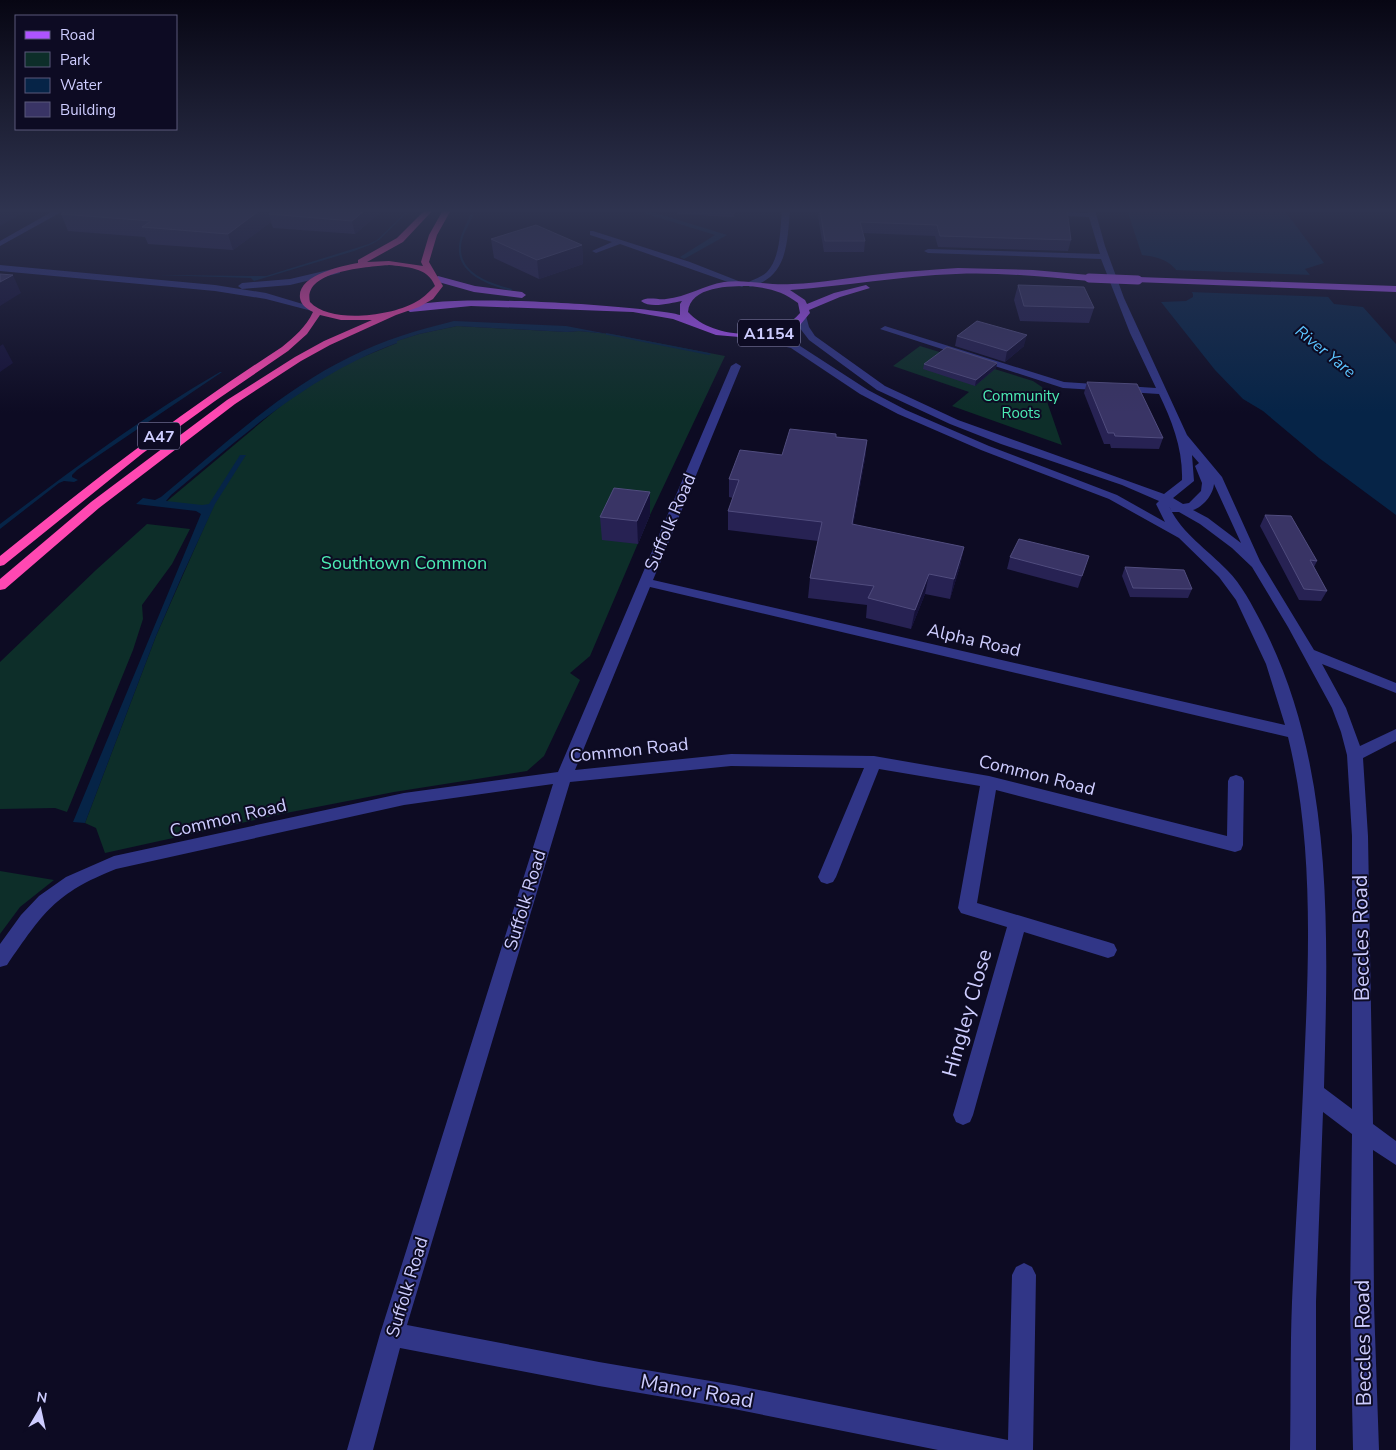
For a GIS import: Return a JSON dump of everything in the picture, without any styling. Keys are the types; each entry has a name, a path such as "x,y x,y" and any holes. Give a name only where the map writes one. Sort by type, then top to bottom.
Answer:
{"highway":[{"path":"322,278 313,282 306,289 304,296 306,302 315,310 333,316 352,317 392,314 425,302 435,294 439,286 436,278"},
{"name":"A47","path":"0,562 77,498 156,438 285,349 301,336 313,322 315,310"},
{"name":"A47","path":"0,586 95,505 231,402 298,358 392,314"}],"main road":[{"name":"A1154","path":"441,278 482,290 534,296 655,302 678,300 709,288 746,284 776,288 825,285 880,278"},
{"name":"A1154","path":"1085,278 1396,288"},
{"name":"A1154","path":"410,309 437,304 483,303 654,311 690,321 717,332 751,336 784,330 795,324 804,313 837,295 867,288 962,279 1037,280 1089,278"},
{"name":"A1154","path":"776,288 796,296 804,313"},
{"path":"690,321 683,312 684,304 691,296"}],"street":[{"path":"104,278 215,288 266,296 315,310"},
{"path":"215,288 290,282 307,278"},
{"path":"709,288 715,282 713,278"},
{"path":"725,278 746,284 765,278"},
{"path":"1112,278 1182,435 1216,477 1257,565"},
{"path":"804,313 804,327 812,338 881,388 996,439 1126,483 1164,504 1186,538 1224,575 1245,606 1283,691 1295,733 1312,826 1316,871 1317,1021 1305,1282 1303,1450"},
{"path":"885,329 1063,384 1161,391"},
{"path":"906,335 916,329"},
{"path":"751,336 794,346 864,392 943,431 1113,497 1186,538"},
{"name":"Suffolk Road","path":"360,1450 392,1334 563,777 736,366"},
{"path":"1164,504 1188,481 1189,472 1182,435"},
{"path":"1113,497 1164,504 1183,509 1193,506 1207,492 1208,483 1196,453"},
{"name":"Beccles Road","path":"1183,509 1222,534 1257,565 1310,653 1339,708 1349,732 1355,755 1360,836 1362,1304 1366,1450"},
{"name":"Alpha Road","path":"645,582 1295,733"},
{"path":"1310,653 1346,670 1396,688"},
{"path":"1355,755 1396,734"},
{"name":"Common Road","path":"0,959 36,909 58,890 83,876 114,863 404,799 563,777 731,760 874,762 989,782 1235,845 1236,781"},
{"path":"827,877 874,762"},
{"path":"989,782 967,908 1108,950"},
{"name":"Hingley Close","path":"963,1116 1017,924"},
{"path":"1314,1093 1396,1154"},
{"path":"1020,1450 1024,1275"},
{"name":"Manor Road","path":"392,1334 599,1374 734,1397 1002,1450"}],"green space":[{"name":"Southtown Common","path":"457,326 611,334 725,356 650,515 590,656 570,673 580,680 544,756 527,771 394,792 286,813 105,853 96,828 85,823 156,636 213,507 166,502 289,399 343,365 397,343 396,341"},
{"name":"Community Roots","path":"920,346 1033,381 1042,387 1062,445 952,406 969,392 893,366"},
{"path":"147,524 190,529 172,564 142,605 143,619 133,650 67,812 55,808 0,809 0,662"},
{"path":"0,871 54,880 20,907 0,934"}],"water":[{"path":"241,278 265,278 254,281 251,278"},
{"path":"478,278 512,289 511,291 499,288"},
{"name":"River Yare","path":"1182,278 1312,278 1334,304 1363,307 1396,344 1396,515 1319,458 1263,411 1243,399 1215,370 1161,302 1186,301 1193,297"},
{"path":"454,321 566,326 608,334 457,326 397,341 397,343 365,356 335,372 278,409 171,495 166,501 209,504 240,455 246,455 215,504 182,576 156,636 85,823 73,822 201,514 196,511 136,504 143,498 155,500 161,497 275,403 324,371 362,351 388,341"},
{"path":"222,372 77,470 72,477 78,480 59,483 0,529 0,524 108,445 163,407"}],"pier":[{"path":"1179,278 1316,278 1331,297 1189,292"}],"building":[{"path":"0,278 8,278 0,282"},
{"path":"1018,285 1084,287 1094,308 1024,306"},
{"path":"977,321 1027,335 1007,351 957,336"},
{"path":"947,347 997,363 976,380 924,364"},
{"path":"1087,382 1137,384 1163,438 1115,436 1114,433 1108,433"},
{"path":"790,429 836,434 836,437 867,440 852,524 964,547 954,579 929,574 915,610 868,598 874,586 810,578 822,522 728,511 739,480 729,479 740,450 782,455"},
{"path":"614,488 650,492 637,521 600,517"},
{"path":"1265,515 1291,516 1317,561 1310,560 1327,591 1304,589"},
{"path":"1019,539 1089,556 1082,576 1010,557"},
{"path":"1125,567 1184,570 1192,589 1133,588"}],"waterway":[{"path":"608,334 709,354"}]}
